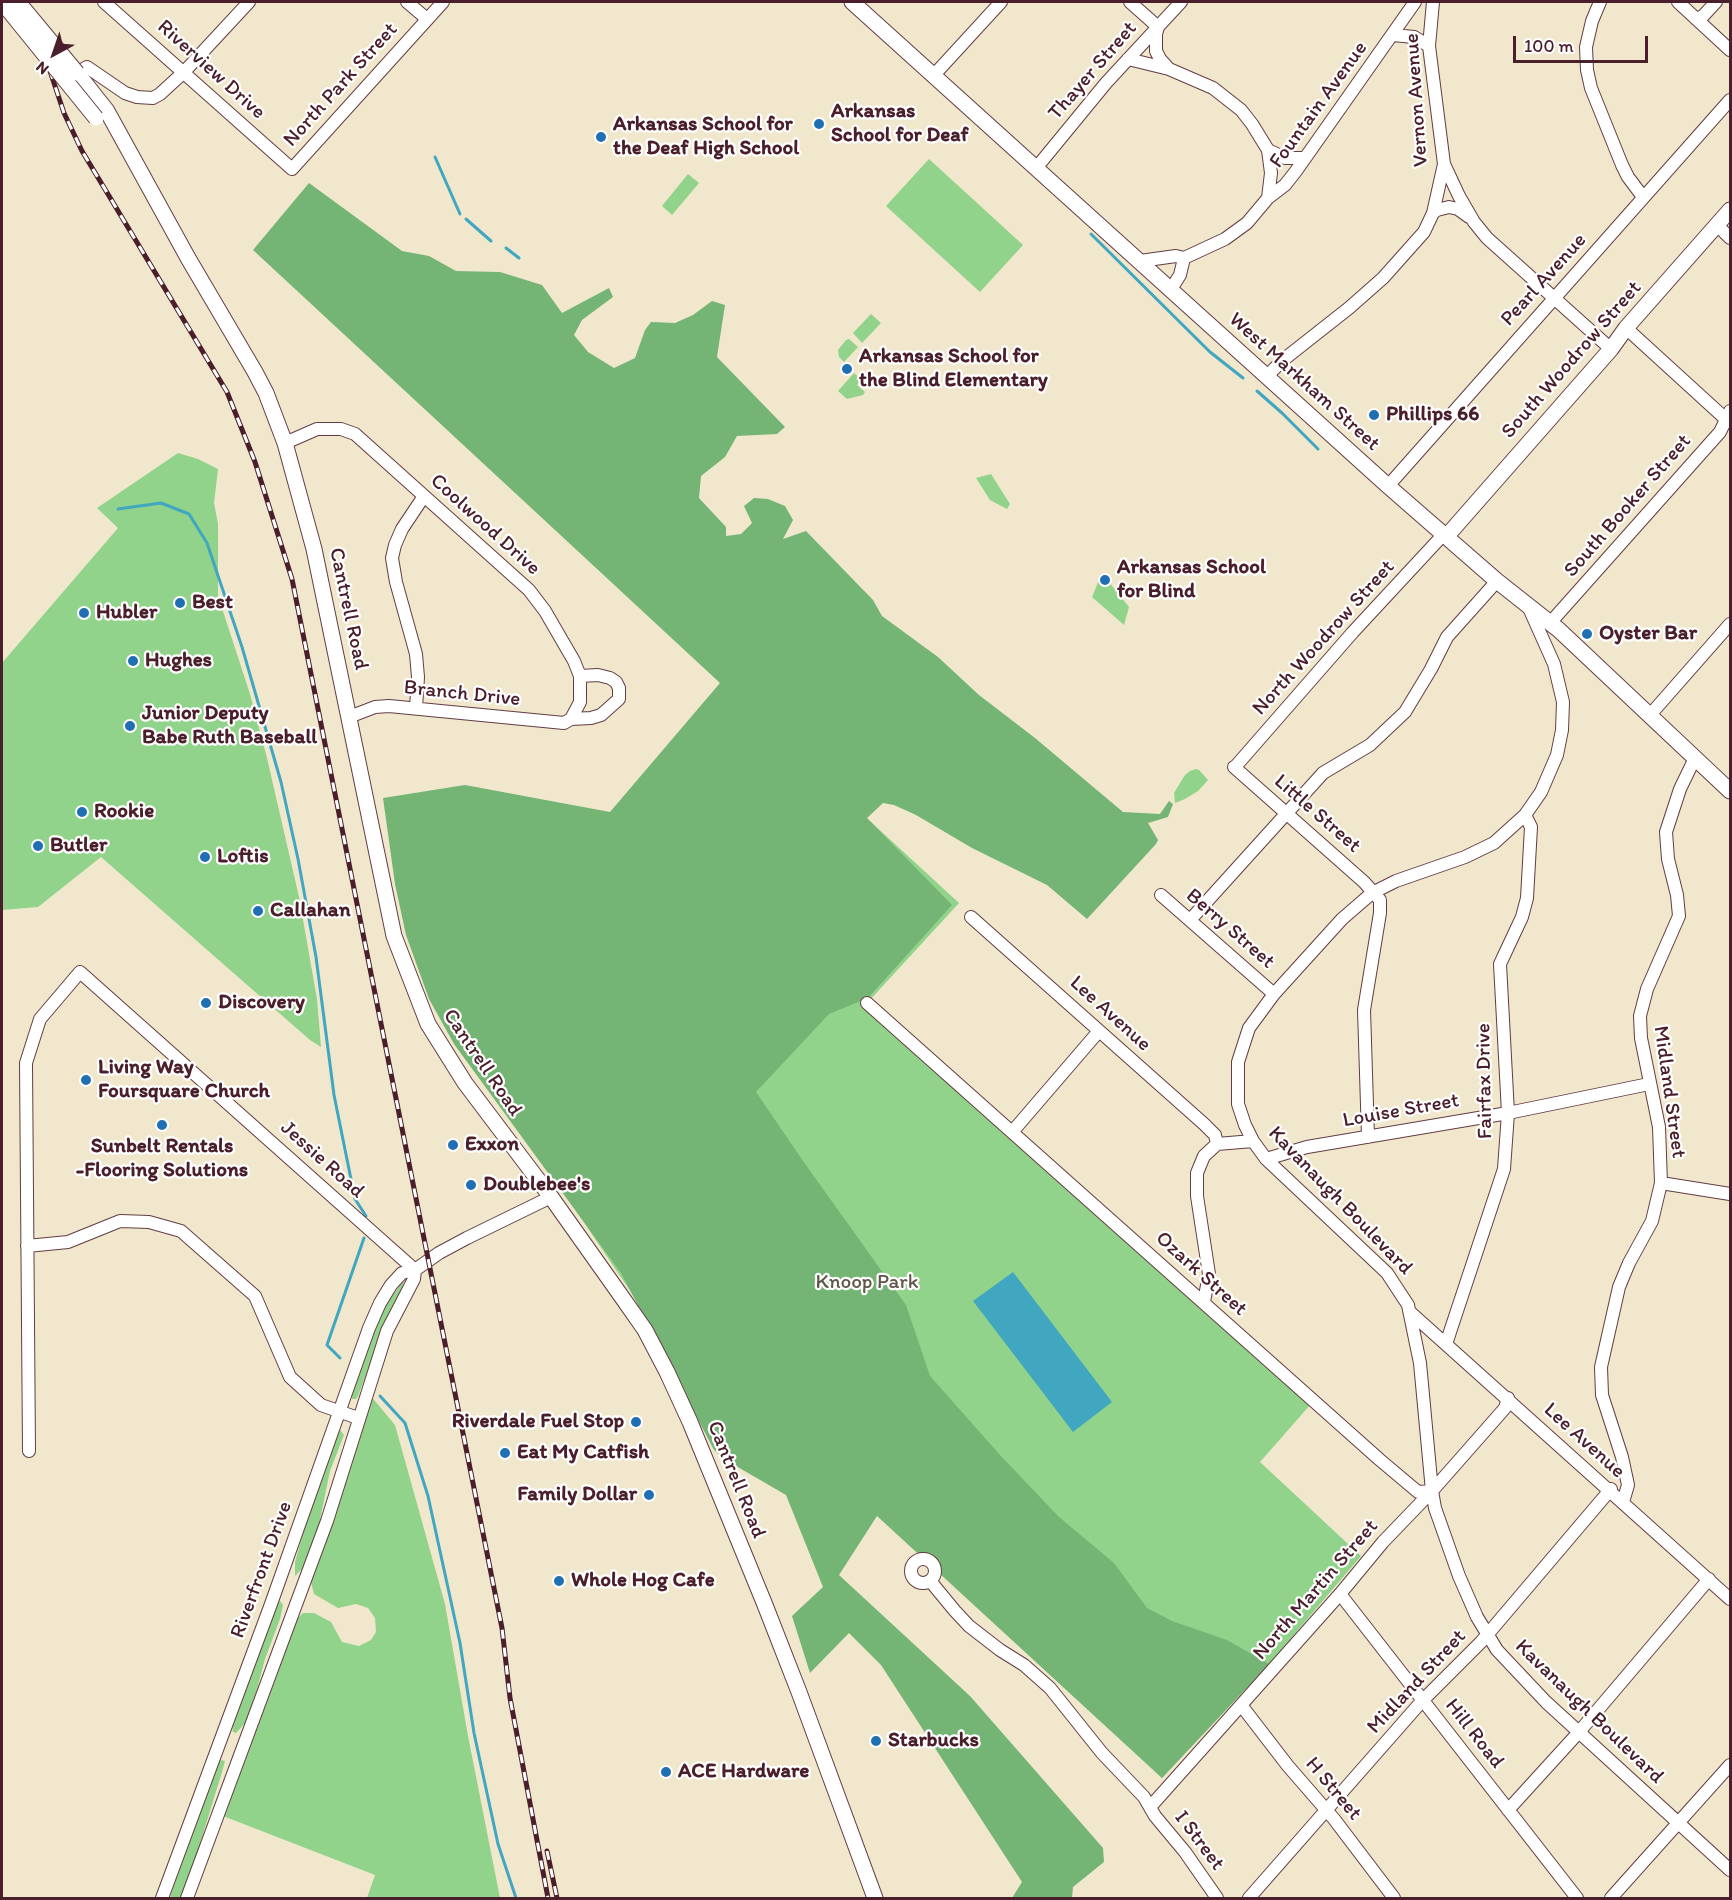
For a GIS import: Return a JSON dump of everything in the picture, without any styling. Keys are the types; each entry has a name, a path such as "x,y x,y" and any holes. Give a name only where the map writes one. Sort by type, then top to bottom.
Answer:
{"main road":[{"name":"Cantrell Road","path":"2,2 102,114 127,147 266,393 285,442 314,549 394,936 428,1024 465,1083 551,1197 645,1330 667,1372 690,1422 765,1605 875,1899"},
{"name":"Cantrell Road","path":"18,2 79,72 102,114"},
{"name":"West Markham Street","path":"852,2 1388,486 1497,581 1551,623 1731,791"},
{"name":"South Woodrow Street","path":"1445,536 1731,210"}],"street":[{"name":"Riverview Drive","path":"104,2 292,169"},
{"path":"79,72 87,67 92,69 125,93 146,98 160,94 184,72 249,2"},
{"path":"406,2 427,19"},
{"name":"North Park Street","path":"292,169 443,2"},
{"path":"934,75 1001,2"},
{"path":"1130,2 1158,27 1156,51 1169,69"},
{"name":"Thayer Street","path":"1037,167 1077,117 1181,2"},
{"name":"Fountain Avenue","path":"1140,261 1176,256 1184,258 1225,239 1242,227 1268,198 1286,185 1415,2"},
{"name":"Vernon Avenue","path":"1267,376 1283,360 1383,278 1417,240 1433,213 1444,164 1429,46 1433,2"},
{"path":"1600,2 1588,33 1587,70 1591,88 1622,165 1643,196"},
{"path":"1678,2 1731,50"},
{"path":"1696,19 1703,16 1716,2"},
{"path":"1393,35 1414,37 1429,46"},
{"path":"1128,59 1169,69 1213,88 1231,101 1252,124 1268,150 1271,172 1268,198"},
{"name":"Pearl Avenue","path":"1388,486 1643,196 1731,100"},
{"path":"1268,150 1285,158 1305,158"},
{"path":"1444,164 1474,222"},
{"path":"1433,213 1443,208 1454,208 1462,212 1504,255 1611,349"},
{"path":"1717,225 1731,238"},
{"path":"1171,289 1180,275 1184,258"},
{"path":"1626,328 1729,417"},
{"name":"South Booker Street","path":"1551,623 1719,432 1729,417"},
{"name":"Coolwood Drive","path":"285,442 318,429 335,428 350,432 362,440 529,590 545,611 574,661 580,676"},
{"path":"416,708 418,677 416,654 396,582 392,558 402,529 424,496"},
{"name":"North Woodrow Street","path":"1234,767 1353,632 1445,536"},
{"path":"1191,919 1323,773 1377,739 1405,712 1447,637 1497,581"},
{"name":"Kavanaugh Boulevard","path":"1527,605 1554,664 1563,702 1559,746 1550,775 1541,792 1525,815 1506,834 1484,849 1396,881 1372,893 1342,919 1274,994 1249,1028 1238,1062 1238,1104 1253,1141 1266,1159 1387,1273 1400,1290 1411,1313 1420,1363 1432,1491 1439,1521 1459,1576 1487,1634 1502,1657 1546,1702 1731,1870"},
{"path":"1650,715 1731,624"},
{"name":"Branch Drive","path":"349,717 381,706 552,723 568,722 571,719 601,715 614,705 620,696 616,682 610,678 598,675 580,676"},
{"path":"571,719 580,702 580,676"},
{"name":"Midland Street","path":"1623,1502 1628,1485 1622,1457 1602,1395 1601,1367 1619,1287 1652,1221 1661,1183 1659,1127 1641,1038 1640,1016 1647,989 1679,916 1677,895 1668,859 1666,832 1680,789 1695,758"},
{"name":"Little Street","path":"1234,767 1364,882 1372,893"},
{"name":"Fairfax Drive","path":"1446,1344 1504,1169 1508,1113 1500,964 1522,917 1527,898 1531,827 1525,815"},
{"path":"1368,1137 1364,1010 1380,912 1380,900 1372,893"},
{"name":"Berry Street","path":"1161,895 1274,994"},
{"name":"Lee Avenue","path":"971,917 1204,1124 1215,1135 1217,1144"},
{"name":"Jessie Road","path":"27,1246 26,1063 40,1019 80,972 415,1270"},
{"name":"Ozark Street","path":"867,1003 1414,1489 1423,1492 1432,1491"},
{"path":"1013,1131 1099,1031"},
{"name":"Louise Street","path":"1266,1159 1307,1147 1508,1113 1649,1084"},
{"path":"1204,1302 1209,1274 1196,1179 1204,1156 1217,1144 1253,1141"},
{"path":"1661,1183 1731,1194"},
{"name":"Riverfront Drive","path":"162,1899 380,1303 402,1273 415,1270 466,1238 551,1197"},
{"path":"29,1451 27,1246 68,1242 120,1221 149,1222 181,1231 255,1296 290,1377 321,1405 358,1418"},
{"name":"Riverfront Drive","path":"187,1899 323,1532 387,1331 414,1279 415,1270"},
{"name":"Lee Avenue","path":"1411,1313 1611,1489 1731,1599"},
{"name":"North Martin Street","path":"1151,1806 1340,1594 1383,1542 1432,1491 1505,1408 1508,1398"},
{"name":"Midland Street","path":"1249,1899 1422,1701 1487,1634 1611,1489"},
{"path":"1508,1810 1579,1732 1709,1579"},
{"name":"I Street","path":"931,1582 969,1626 1024,1665 1050,1688 1102,1753 1151,1806 1155,1816 1185,1852 1217,1899"},
{"name":"Hill Road","path":"1340,1594 1577,1899"},
{"name":"H Street","path":"1241,1705 1394,1899"},
{"path":"1611,1899 1731,1765"}],"green space":[{"path":"929,159 1023,245 980,292 886,206"},
{"path":"688,174 699,183 672,215 662,206"},
{"path":"309,183 402,251 429,256 456,271 500,272 542,285 562,313 609,288 613,297 582,320 574,335 588,352 614,368 635,358 645,330 651,322 675,323 693,315 712,301 725,305 717,357 785,427 777,434 737,436 725,457 701,476 699,498 726,527 726,536 741,534 752,523 744,506 754,498 768,499 785,506 793,520 783,539 806,531 873,600 882,616 938,657 979,695 1035,738 1123,812 1160,814 1169,801 1173,804 1168,817 1148,823 1158,840 1156,844 1087,919 1047,885 972,848 916,815 894,805 883,803 867,818 952,905 868,998 829,1014 756,1092 906,1305 930,1376 1000,1455 1059,1517 1114,1563 1147,1608 1172,1621 1227,1640 1269,1664 1162,1778 877,1516 839,1575 970,1696 1103,1848 1104,1862 1073,1887 1072,1898 1012,1898 1022,1882 881,1665 849,1633 810,1673 792,1616 823,1587 786,1495 724,1459 714,1450 621,1273 454,1044 429,999 406,935 395,884 383,798 465,785 610,812 720,683 253,250"},
{"path":"871,314 881,323 862,343 853,333"},
{"path":"849,339 858,347 844,362 839,357 838,350"},
{"path":"854,373 862,380 857,385 865,392 863,395 847,399 838,391"},
{"name":"Junior Deputy Babe Ruth Baseball","path":"178,453 198,459 218,469 214,503 218,524 218,596 250,694 299,897 317,999 321,1047 310,1040 101,857 38,907 2,910 2,663 118,528 97,508"},
{"path":"991,474 1010,504 1007,509 990,500 976,478"},
{"path":"1104,576 1129,607 1124,625 1092,597 1099,580"},
{"name":"Knoop Park","path":"720,683 959,903 868,1002 1317,1397 1260,1462 1361,1556 1269,1664 1162,1778 877,1515 635,1298 562,1190"},
{"path":"1196,769 1208,780 1198,791 1175,803 1174,793 1185,775"},
{"path":"404,1280 400,1295 388,1316 358,1396 352,1399 352,1393 378,1320"},
{"path":"370,1395 395,1425 445,1604 500,1898 367,1898 375,1875 223,1816 297,1619 303,1613 314,1613 331,1622 342,1642 359,1646 371,1640 376,1632 375,1618 368,1608 356,1604 338,1608 314,1594 310,1578"},
{"path":"340,1430 344,1435 330,1471 317,1534 305,1566 295,1576 295,1562 316,1488"},
{"path":"280,1601 283,1605 280,1619 265,1659 252,1708 247,1721 236,1733 233,1732 232,1726 273,1610"},
{"path":"220,1760 225,1761 191,1873 181,1898 170,1898 190,1832"}],"water":[{"path":"1013,1272 1112,1402 1073,1432 973,1301"}],"waterway":[{"path":"435,157 460,214"},
{"path":"466,219 491,241"},
{"path":"1091,234 1210,352 1243,378"},
{"path":"506,248 519,258"},
{"path":"1257,391 1318,449"},
{"path":"118,509 161,503 189,514 207,543 242,647 281,782 316,957 334,1095 355,1199 366,1216"},
{"path":"340,1358 327,1345 364,1238"},
{"path":"380,1396 405,1423 428,1496 460,1643 474,1733 498,1844 516,1898"}],"railway":[{"path":"27,2 64,113 82,151 227,392 255,462 292,579 502,1628 510,1698 548,1898"},
{"path":"547,1851 557,1898"}],"place":[{"name":"Arkansas School for Deaf","path":"819,124"},
{"name":"Arkansas School for the Deaf High School","path":"601,137"},
{"name":"Arkansas School for the Blind Elementary","path":"847,369"},
{"name":"Phillips 66","path":"1374,415"},
{"name":"Arkansas School for Blind","path":"1105,580"},
{"name":"Best","path":"180,603"},
{"name":"Hubler","path":"84,613"},
{"name":"Oyster Bar","path":"1587,634"},
{"name":"Hughes","path":"133,661"},
{"name":"Junior Deputy Babe Ruth Baseball","path":"130,726"},
{"name":"Rookie","path":"82,812"},
{"name":"Butler","path":"38,846"},
{"name":"Loftis","path":"205,857"},
{"name":"Callahan","path":"258,911"},
{"name":"Discovery","path":"206,1003"},
{"name":"Living Way Foursquare Church","path":"86,1080"},
{"name":"Sunbelt Rentals -Flooring Solutions","path":"162,1125"},
{"name":"Exxon","path":"453,1145"},
{"name":"Doublebee's","path":"471,1185"},
{"name":"Riverdale Fuel Stop","path":"636,1422"},
{"name":"Eat My Catfish","path":"505,1453"},
{"name":"Family Dollar","path":"649,1495"},
{"name":"Whole Hog Cafe","path":"559,1581"},
{"name":"Starbucks","path":"876,1741"},
{"name":"ACE Hardware","path":"666,1772"}]}
